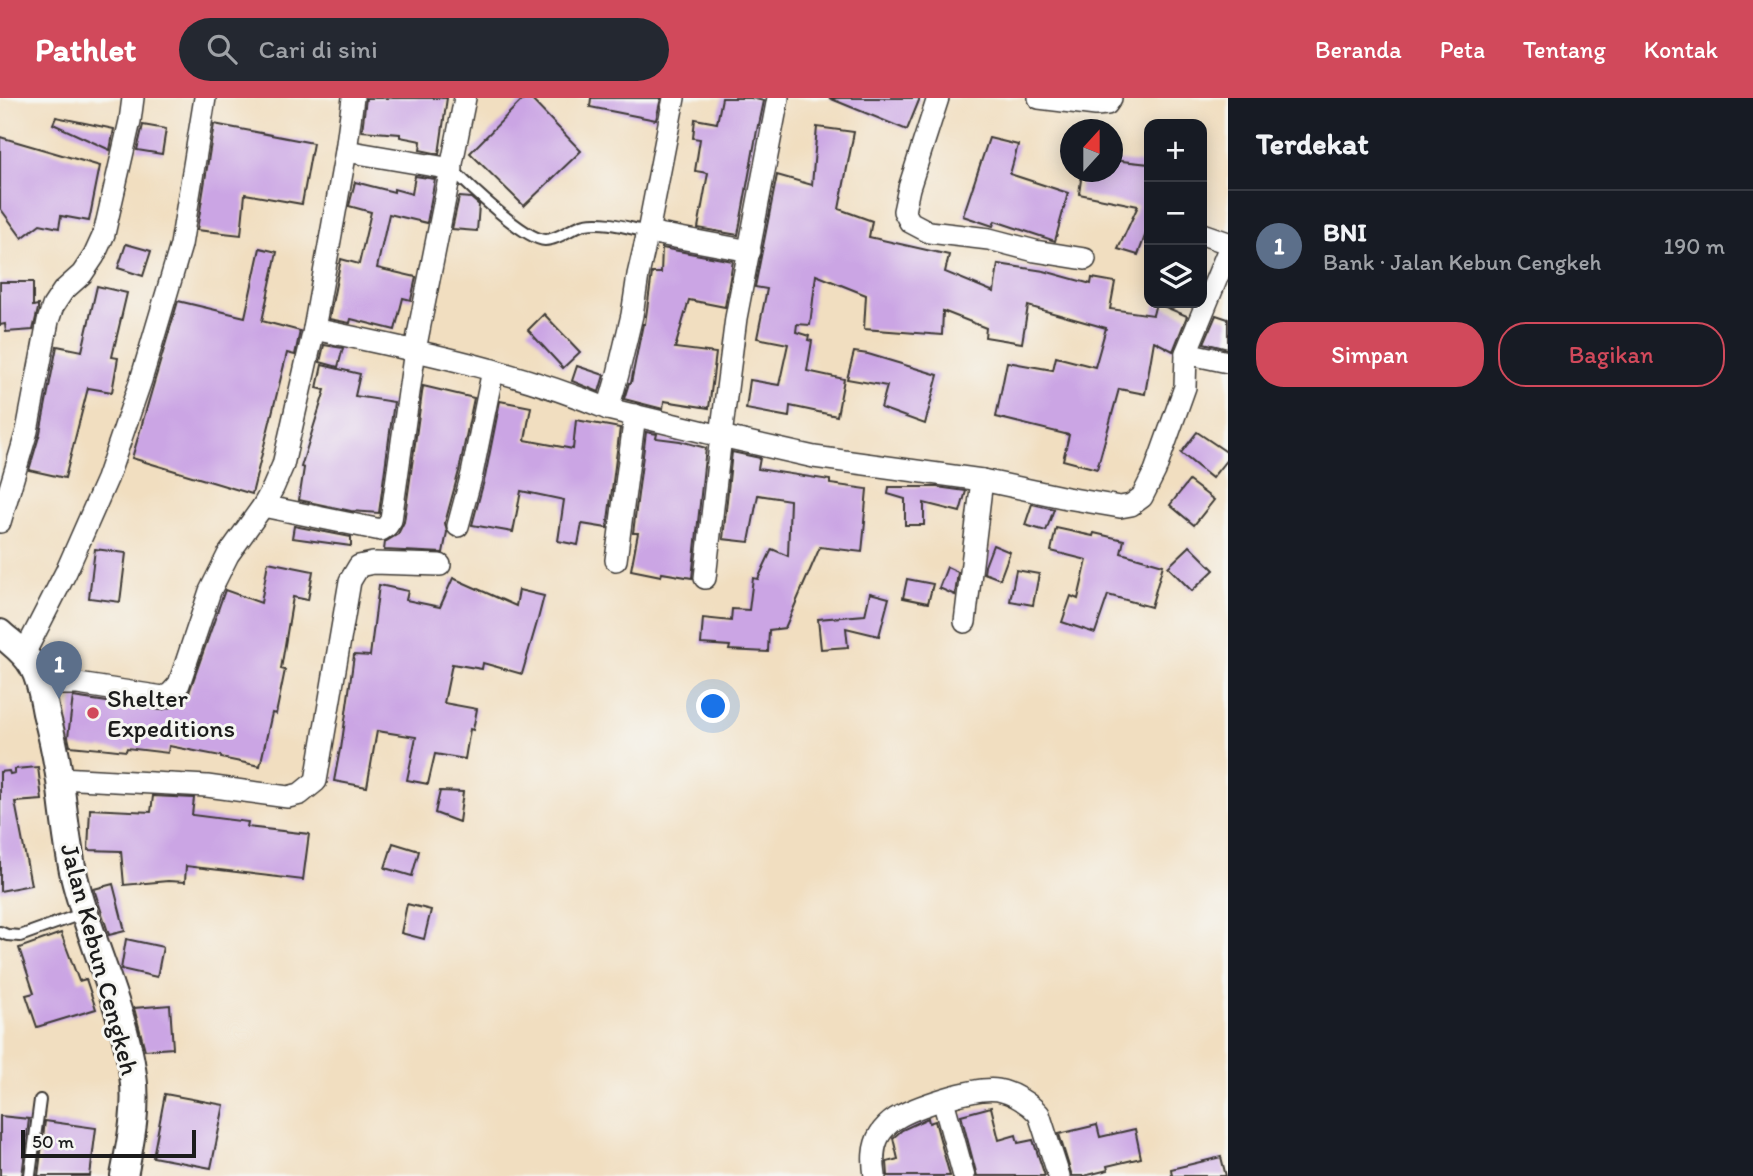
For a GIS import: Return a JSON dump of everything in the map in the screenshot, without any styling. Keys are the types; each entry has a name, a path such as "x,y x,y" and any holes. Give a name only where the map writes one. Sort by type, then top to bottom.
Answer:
{"street":[{"path":"0,522 27,432 48,321 53,306 82,274 104,234 134,98"},
{"path":"24,654 66,572 107,479 141,380 181,244 205,98"},
{"path":"40,684 78,684 163,697 179,684 210,591 228,555 274,488 283,465 314,329 353,98"},
{"path":"263,506 370,529 381,530 391,520 415,350 465,98"},
{"path":"608,408 632,315 674,98"},
{"path":"705,578 736,318 778,98"},
{"path":"938,98 909,188 904,211 910,222 929,232 989,239 1035,251 1084,259"},
{"path":"1039,98 1096,105 1107,104 1111,98"},
{"path":"346,151 452,169"},
{"path":"648,232 750,251"},
{"path":"314,329 415,350 493,370 608,408 814,457 982,480 1120,507 1131,505 1142,497 1155,471 1185,387 1186,353 1208,285 1228,250 1207,237"},
{"path":"1186,353 1228,362"},
{"path":"458,526 472,474 493,370"},
{"path":"616,560 635,415"},
{"path":"965,622 982,480"},
{"path":"60,778 207,786 288,797 300,794 316,781 350,580 359,566 373,563 440,565"},
{"name":"Jalan Kebun Cengkeh","path":"0,633 24,654 34,668 40,684 60,778 67,841 84,914 117,1006 134,1075 133,1123 124,1176"},
{"path":"875,1176 873,1152 881,1133 895,1119 939,1100 984,1089 998,1090 1015,1096 1032,1106 1039,1114 1059,1176"},
{"path":"943,1100 964,1176"}],"lane":[{"path":"452,169 485,201 536,239 548,240 583,225 599,223 648,232"},
{"path":"0,932 20,936 84,914"},
{"path":"30,1175 40,1100"}],"building":[{"path":"366,98 447,98 439,154 420,150 421,141 400,137 400,134 362,131"},
{"path":"524,98 530,98 581,151 524,206 470,153"},
{"path":"591,98 661,98 656,120 590,107"},
{"path":"722,98 764,101 738,235 698,228 708,173 695,171 700,139 693,138 695,119 717,123"},
{"path":"829,98 920,98 907,130"},
{"path":"56,117 114,129 110,150 53,124"},
{"path":"214,124 313,143 302,204 245,194 241,235 197,230"},
{"path":"143,125 166,129 162,154 137,150"},
{"path":"817,127 854,132 839,209 872,221 869,237 949,255 945,272 994,292 998,264 1044,271 1091,284 1092,278 1115,282 1110,309 1153,315 1155,308 1168,308 1187,316 1173,351 1154,341 1145,394 1119,389 1097,469 1063,460 1069,435 996,417 1007,362 1053,370 1056,357 1095,367 1106,328 1028,306 1022,343 985,337 986,328 943,311 942,335 864,329 866,295 816,275 810,325 797,324 796,332 809,336 808,340 812,341 807,371 844,379 837,416 790,406 789,417 746,409 750,380 779,385 788,344 757,338 767,289 755,287 777,175 812,185"},
{"path":"0,137 100,166 89,221 61,216 59,228 40,224 22,238 0,208"},
{"path":"989,138 1018,145 1010,174 1068,193 1055,241 995,221 993,226 963,216"},
{"path":"1123,161 1144,163 1144,239 1138,255 1118,249 1138,206 1079,194 1081,182 1123,182"},
{"path":"415,176 435,179 427,223 389,214 377,268 416,277 411,300 403,298 395,330 351,319 350,323 329,319 341,259 359,264 371,212 349,206 355,182 412,194"},
{"path":"459,197 471,198 479,205 477,231 452,229"},
{"path":"126,244 151,251 143,276 118,268"},
{"path":"260,248 277,252 262,321 300,331 295,355 287,353 252,494 132,458 178,301 245,317"},
{"path":"662,248 733,261 725,307 689,300 675,348 716,353 709,408 664,401 663,409 624,399 631,383 645,324 652,273 661,273"},
{"path":"0,282 33,282 33,306 38,305 38,309 33,330 6,332 5,324 0,325"},
{"path":"97,286 127,293 112,357 118,358 112,392 88,388 65,478 29,470 40,433 57,346 82,351"},
{"path":"544,314 580,352 563,368 528,330"},
{"path":"1216,315 1228,319 1228,349 1204,343"},
{"path":"324,345 343,348 338,367 320,362"},
{"path":"854,352 938,375 925,424 881,408 887,386 847,379"},
{"path":"322,365 360,374 355,396 394,402 379,513 351,511 299,500 304,468 301,467 325,390 317,388"},
{"path":"577,366 604,375 599,392 572,381"},
{"path":"423,386 474,398 445,523 447,532 443,553 384,550 385,542 398,534 404,522"},
{"path":"500,401 531,407 525,440 573,449 576,420 620,428 607,528 582,524 578,545 558,541 564,500 521,491 513,532 472,525 485,477"},
{"path":"646,432 657,434 656,438 706,448 692,578 631,570 638,533 633,533"},
{"path":"1197,432 1228,453 1228,458 1212,478 1181,453"},
{"path":"732,452 760,458 758,469 830,480 830,484 867,489 862,552 820,547 785,628 769,630 768,652 729,650 730,646 701,644 703,618 731,621 732,609 749,610 753,578 758,579 772,549 788,556 790,500 758,495 749,542 723,539"},
{"path":"1189,481 1214,500 1194,525 1170,505"},
{"path":"889,487 937,487 966,491 960,512 924,503 924,525 905,525 905,499 888,494"},
{"path":"1032,504 1054,509 1046,531 1025,525"},
{"path":"294,526 351,537 351,546 292,538"},
{"path":"1056,528 1124,540 1121,553 1163,565 1151,607 1108,595 1095,633 1062,622 1071,596 1078,599 1087,560 1051,551"},
{"path":"993,545 1010,552 1000,579 984,573"},
{"path":"1190,546 1214,570 1192,591 1168,567"},
{"path":"95,549 126,553 120,602 89,598"},
{"path":"268,562 313,571 308,600 293,597 281,669 285,670 276,714 272,713 260,766 169,746 168,753 70,746 68,737 73,697 161,710 175,706 182,700 186,701 225,590 261,603"},
{"path":"947,567 958,572 955,595 939,588"},
{"path":"1016,570 1039,574 1033,605 1010,601"},
{"path":"453,578 516,606 519,590 544,596 522,674 483,663 482,669 452,664 444,703 477,709 473,730 470,729 465,759 435,754 428,784 407,780 416,737 377,731 367,787 334,781 354,655 370,656 379,585 408,591 406,600 440,607"},
{"path":"907,579 933,584 928,603 903,598"},
{"path":"870,593 889,598 879,636 846,628 848,647 821,649 818,619 865,615"},
{"path":"38,767 42,800 15,802 31,885 0,891 0,772 9,771 10,774 15,773 15,769"},
{"path":"440,791 463,792 459,822 435,813"},
{"path":"153,796 194,798 192,815 248,822 247,827 309,834 303,880 186,866 185,882 124,885 121,851 88,850 90,809 151,812"},
{"path":"393,843 419,851 412,876 385,868"},
{"path":"113,884 125,931 109,935 94,889"},
{"path":"407,904 431,910 424,939 401,933"},
{"path":"61,933 79,981 86,979 96,1009 37,1027 26,995 34,993 19,948"},
{"path":"126,939 163,947 157,977 121,969"},
{"path":"170,1005 173,1048 145,1050 134,1008"},
{"path":"165,1094 224,1105 211,1168 153,1157"},
{"path":"991,1107 999,1140 1016,1135 1018,1143 1033,1140 1045,1176 977,1176 961,1115"},
{"path":"0,1116 29,1119 22,1176 0,1176"},
{"path":"928,1118 929,1123 935,1121 950,1176 888,1176 887,1162 898,1159 893,1138 902,1130"},
{"path":"45,1121 96,1128 90,1176 38,1176"},
{"path":"1097,1125 1100,1137 1135,1129 1141,1158 1107,1166 1108,1170 1072,1176 1059,1134"},
{"path":"1221,1157 1226,1176 1172,1176 1171,1169"}],"place":[{"name":"BNI","path":"59,699"},
{"name":"Shelter Expeditions","path":"93,713"}]}
